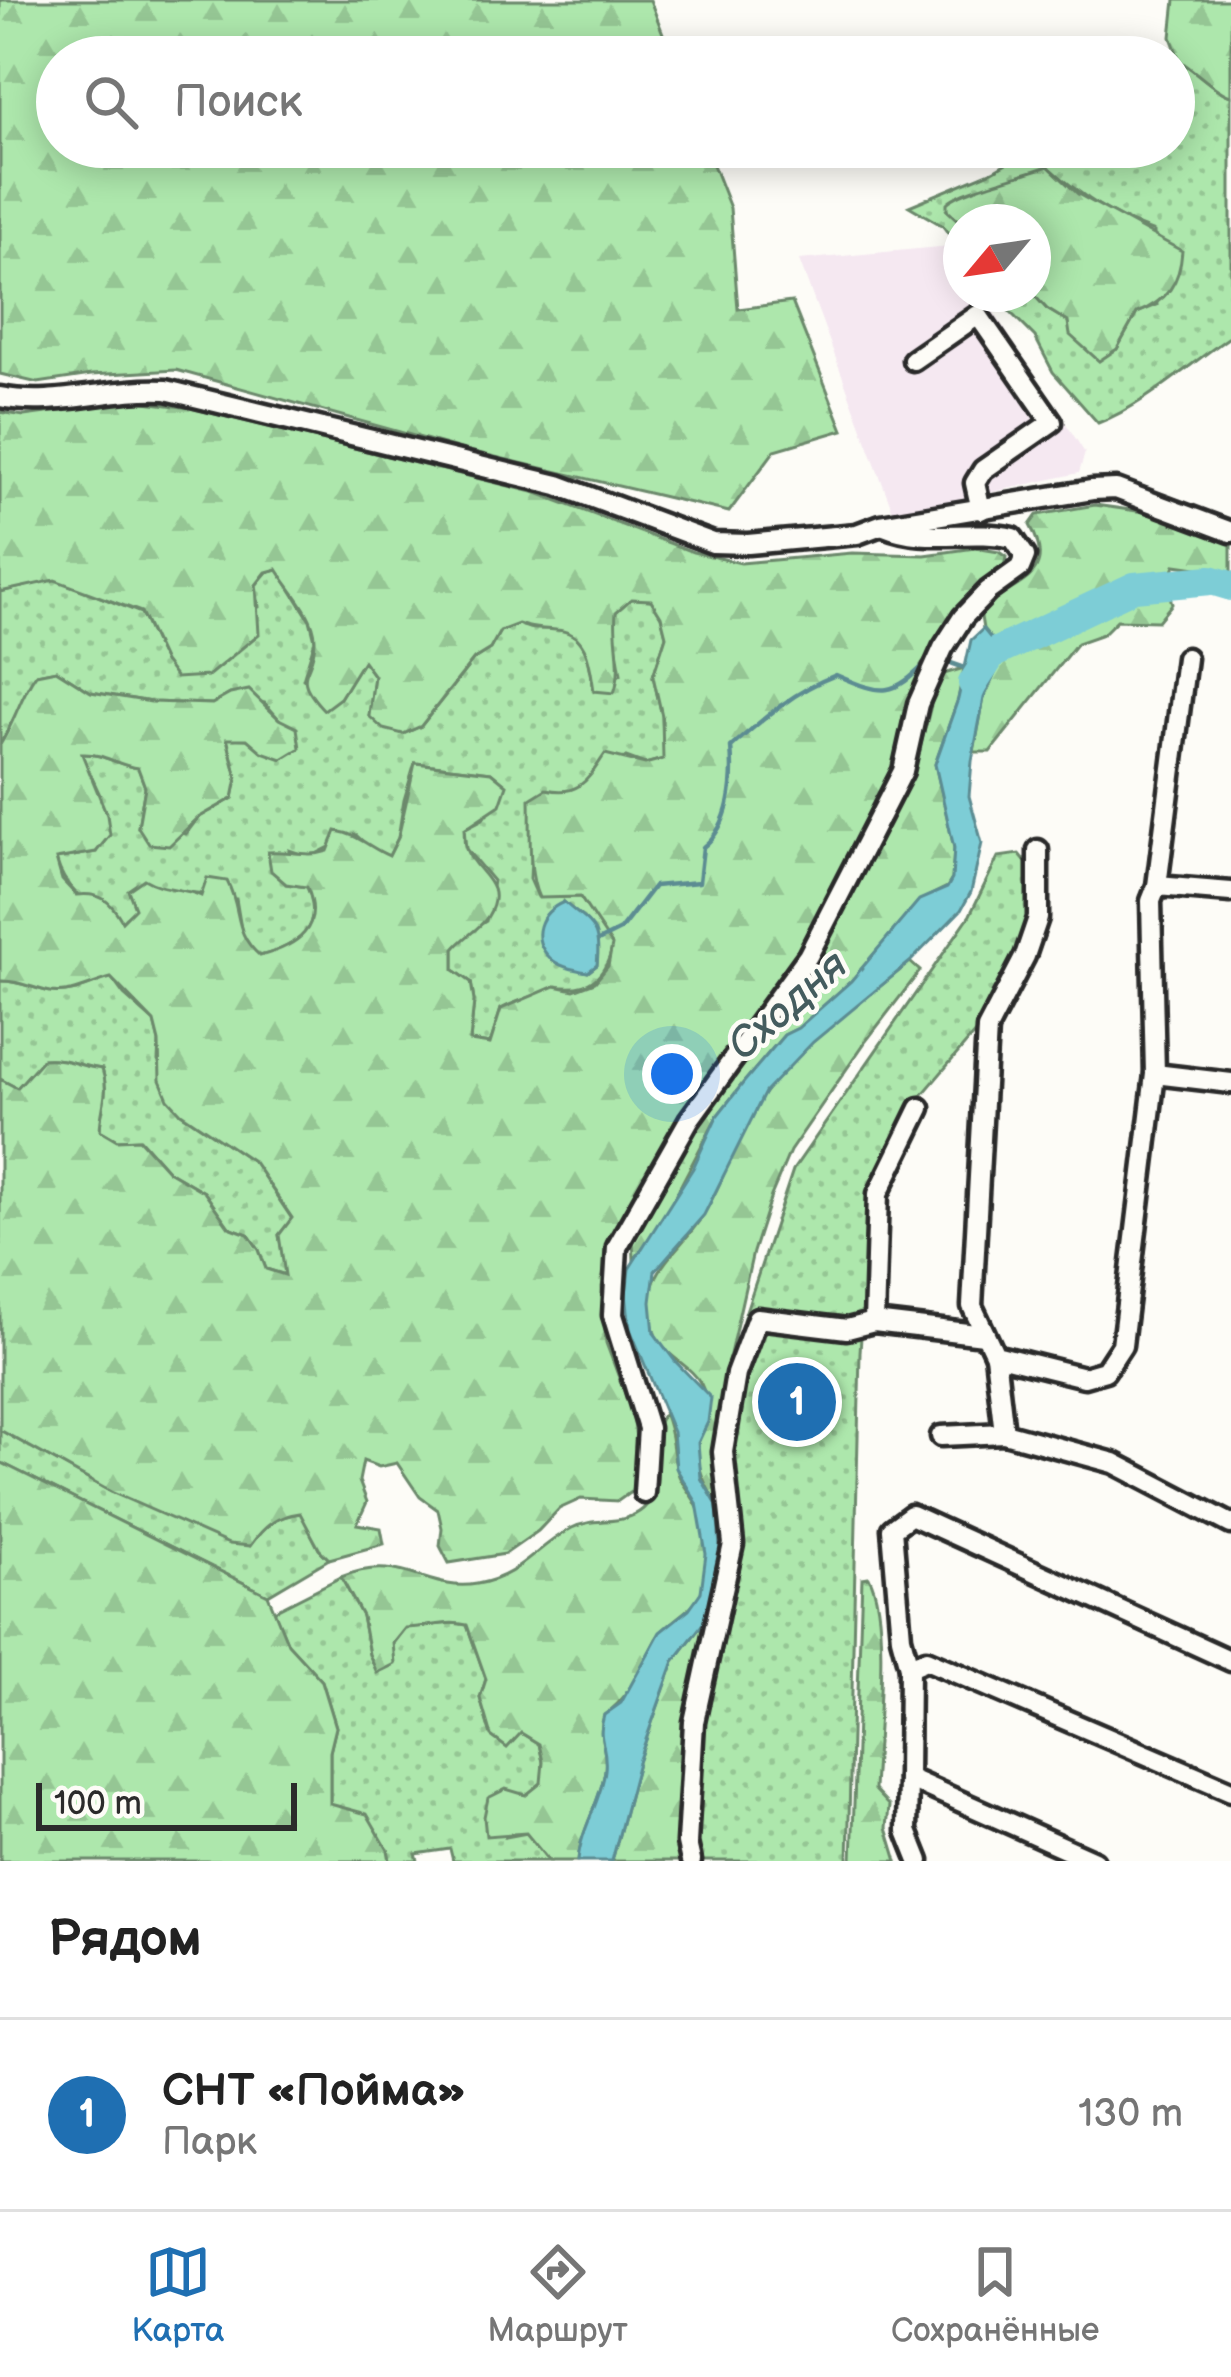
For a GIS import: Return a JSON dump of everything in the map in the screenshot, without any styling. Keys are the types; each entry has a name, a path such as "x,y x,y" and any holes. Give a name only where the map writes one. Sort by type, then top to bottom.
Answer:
{"street":[{"path":"913,360 978,315 1052,422 983,470 975,483 981,510"},
{"path":"0,397 39,403 139,389 166,390 558,484 713,543 857,534 881,525 1116,489 1231,532"},
{"path":"644,1493 648,1428 613,1315 616,1247 689,1120 808,956 903,771 918,704 943,648 963,617 1020,568 1025,556 1013,538 997,534 907,536 881,525"},
{"path":"995,1354 1084,1377 1105,1371 1122,1345 1156,1074 1151,901 1157,886 1186,658"},
{"path":"1004,1433 995,1354 972,1306 987,1029 1025,956 1038,918 1038,850"},
{"path":"1157,886 1231,892"},
{"path":"1156,1074 1231,1083"},
{"path":"874,1322 878,1194 920,1108"},
{"path":"691,1861 687,1843 694,1722 733,1544 723,1452 736,1374 757,1318 847,1329 874,1322 984,1335"},
{"path":"941,1436 1004,1433 1114,1463 1231,1525"},
{"path":"919,1861 907,1831 909,1667 901,1636 892,1528 911,1515 1231,1660"},
{"path":"909,1667 926,1660 1231,1791"},
{"path":"908,1778 1094,1861"}],"shaded area":[{"path":"943,247 943,312 994,312 1085,453 1079,473 894,514 799,260"}],"green space":[{"path":"0,0 650,0 664,36 36,36 36,168 714,168 730,208 738,309 792,302 843,430 775,450 729,512 461,449 176,370 38,383 0,374"},
{"path":"1175,0 1231,0 1231,96 1195,72 1195,36 1171,36"},
{"path":"1195,72 1231,96 1231,336 1149,395 1098,423 1053,372 1035,337 1010,312 1051,311 1117,349 1137,313 1157,305 1154,232 1098,205 1050,168 1195,168"},
{"path":"998,168 1043,168 961,204 943,204 943,226 909,206"},
{"path":"1050,168 1078,194 1182,251 1178,272 1170,290 1137,313 1117,349 1099,361 1070,335 1068,322 1051,311 1051,204 947,204"},
{"path":"137,401 191,408 537,493 693,552 741,563 852,553 925,555 975,548 1006,557 1004,567 970,595 921,665 894,771 788,971 641,1182 612,1239 602,1287 606,1343 633,1415 639,1461 632,1491 618,1501 581,1499 559,1509 505,1554 449,1563 440,1546 438,1510 420,1497 397,1463 379,1467 363,1461 359,1481 367,1502 357,1524 381,1528 384,1544 329,1559 300,1513 271,1523 250,1546 229,1544 111,1492 0,1430 0,1079 17,1088 43,1059 102,1069 105,1092 100,1130 117,1140 139,1139 168,1171 204,1192 229,1227 248,1234 266,1269 285,1275 279,1235 292,1218 254,1162 181,1113 168,1099 160,1080 154,1022 111,978 59,992 0,981 0,745 36,674 56,670 91,692 151,702 212,704 249,690 279,719 297,728 300,748 282,759 262,752 247,739 227,739 237,778 233,798 198,818 169,846 149,844 138,827 145,787 138,768 82,754 107,815 110,835 96,852 56,859 62,880 76,895 104,899 122,921 135,908 128,890 144,879 201,896 207,878 227,881 241,929 260,956 296,941 312,914 307,887 286,884 271,871 268,852 328,851 336,831 389,856 398,838 415,763 491,772 507,785 500,805 464,829 470,858 494,895 485,920 454,949 454,970 471,982 470,1041 490,1044 501,1009 555,986 574,990 595,982 608,966 612,945 580,897 539,898 531,863 530,799 546,789 575,788 605,754 645,764 663,759 662,716 653,676 666,636 651,600 631,599 616,612 614,693 594,691 586,652 575,637 518,624 500,631 490,649 474,659 421,726 403,734 383,729 369,716 374,676 363,661 340,698 324,710 313,698 305,681 314,651 314,630 277,569 266,572 256,585 259,634 208,676 176,678 141,612 55,580 0,592 0,412 24,416"},
{"path":"1095,505 1144,512 1231,542 1231,573 1175,565 1167,584 1172,604 1158,621 1117,620 1103,634 1077,643 990,752 974,752 984,698 998,667 998,647 983,629 980,611 1036,569 1038,543 1030,525 1037,515"},
{"path":"278,569 310,620 315,640 303,679 340,698 363,660 374,676 369,716 403,734 421,726 474,659 490,649 500,631 518,624 576,636 586,652 594,691 621,674 614,632 616,612 631,598 651,600 666,636 653,676 662,716 664,759 645,764 626,757 583,788 565,794 532,839 530,879 538,897 580,897 613,945 594,980 577,987 555,986 501,1009 490,1044 470,1041 471,982 454,970 454,949 486,921 493,881 466,849 464,829 483,819 506,785 491,772 415,763 398,838 389,856 370,848 355,834 310,857 289,850 286,884 307,887 312,901 310,924 296,941 260,956 243,941 236,899 164,892 122,921 81,898 66,882 56,859 96,852 100,795 81,754 138,768 145,787 138,827 186,834 198,818 233,798 237,778 227,738 248,739 262,752 279,719 265,703 230,694 212,704 151,702 91,692 56,670 36,674 0,745 0,592 55,579 141,613 164,662 259,607 256,585 267,572","holes":["564,902 595,934 597,965 588,972 553,961"]},
{"path":"964,668 935,764 954,848 952,879 947,887 919,901 851,981 784,1035 744,1082 717,1116 661,1223 634,1260 633,1239 697,1125 792,1003 815,965 917,760 937,682 944,674"},
{"path":"1019,854 1029,866 1033,914 981,1026 917,1101 871,1190 860,1352 848,1861 697,1861 700,1727 736,1543 729,1451 743,1320 793,1170 970,915 998,857"},
{"path":"910,962 920,971 790,1151 771,1196 753,1252 712,1451 717,1505 699,1461 705,1394 696,1377 657,1339 651,1292 664,1265 705,1212 767,1090 817,1038"},
{"path":"111,977 154,1022 158,1061 181,1113 254,1162 292,1219 279,1235 286,1275 266,1269 248,1234 229,1227 204,1192 168,1171 140,1139 117,1140 100,1130 105,1092 102,1069 44,1059 17,1088 0,1079 0,981 59,992"},
{"path":"664,1413 679,1476 705,1532 704,1582 697,1599 661,1632 628,1690 604,1715 605,1770 578,1861 549,1861 526,1833 486,1836 488,1798 506,1789 526,1795 541,1783 543,1762 539,1744 521,1733 507,1748 491,1736 480,1698 486,1679 467,1625 405,1628 393,1643 395,1664 377,1673 362,1616 341,1577 381,1569 443,1583 477,1584 506,1575 572,1528 635,1514 652,1499 656,1487 656,1436"},
{"path":"0,1430 111,1492 250,1546 271,1523 301,1513 329,1559 268,1595 0,1462"},
{"path":"0,1462 268,1595 288,1644 322,1681 336,1727 330,1752 330,1804 367,1814 390,1861 0,1861"},
{"path":"341,1577 362,1616 369,1654 393,1643 405,1627 467,1625 486,1679 480,1698 491,1735 521,1733 539,1744 543,1762 542,1783 526,1796 506,1837 527,1833 549,1861 453,1861 450,1849 416,1854 418,1861 390,1861 388,1849 330,1805 330,1752 336,1727 322,1681 288,1644 274,1611"},
{"path":"869,1577 876,1596 881,1649 874,1790 889,1806 887,1828 897,1861 852,1861 862,1578"},
{"path":"715,1608 683,1721 676,1843 680,1861 612,1861 638,1762 674,1661"}],"water":[{"path":"983,629 998,647 998,667 984,698 972,761 969,796 982,843 971,892 961,910 910,962 813,1042 765,1092 704,1215 655,1271 654,1333 711,1398 708,1422 698,1443 701,1478 717,1505 720,1548 715,1608 674,1661 638,1762 612,1861 578,1861 605,1770 604,1715 621,1703 660,1632 689,1609 701,1592 706,1554 697,1503 676,1468 673,1432 630,1329 629,1269 693,1168 717,1116 744,1082 784,1035 851,981 919,900 947,888 952,879 954,848 935,764 958,699 971,640"},
{"path":"564,902 596,934 597,965 588,972 554,961 540,942 543,919"}],"waterway":[{"name":"Сходня","path":"973,683 992,654 1134,587 1211,580 1231,586"},
{"path":"600,940 620,930 654,886 699,882 703,847 720,827 729,801 731,747 755,726 793,697 836,675 866,687 887,689 906,681 929,660"},
{"path":"945,661 968,669"}],"place":[{"name":"СНТ «Пойма»","path":"797,1402"}]}
